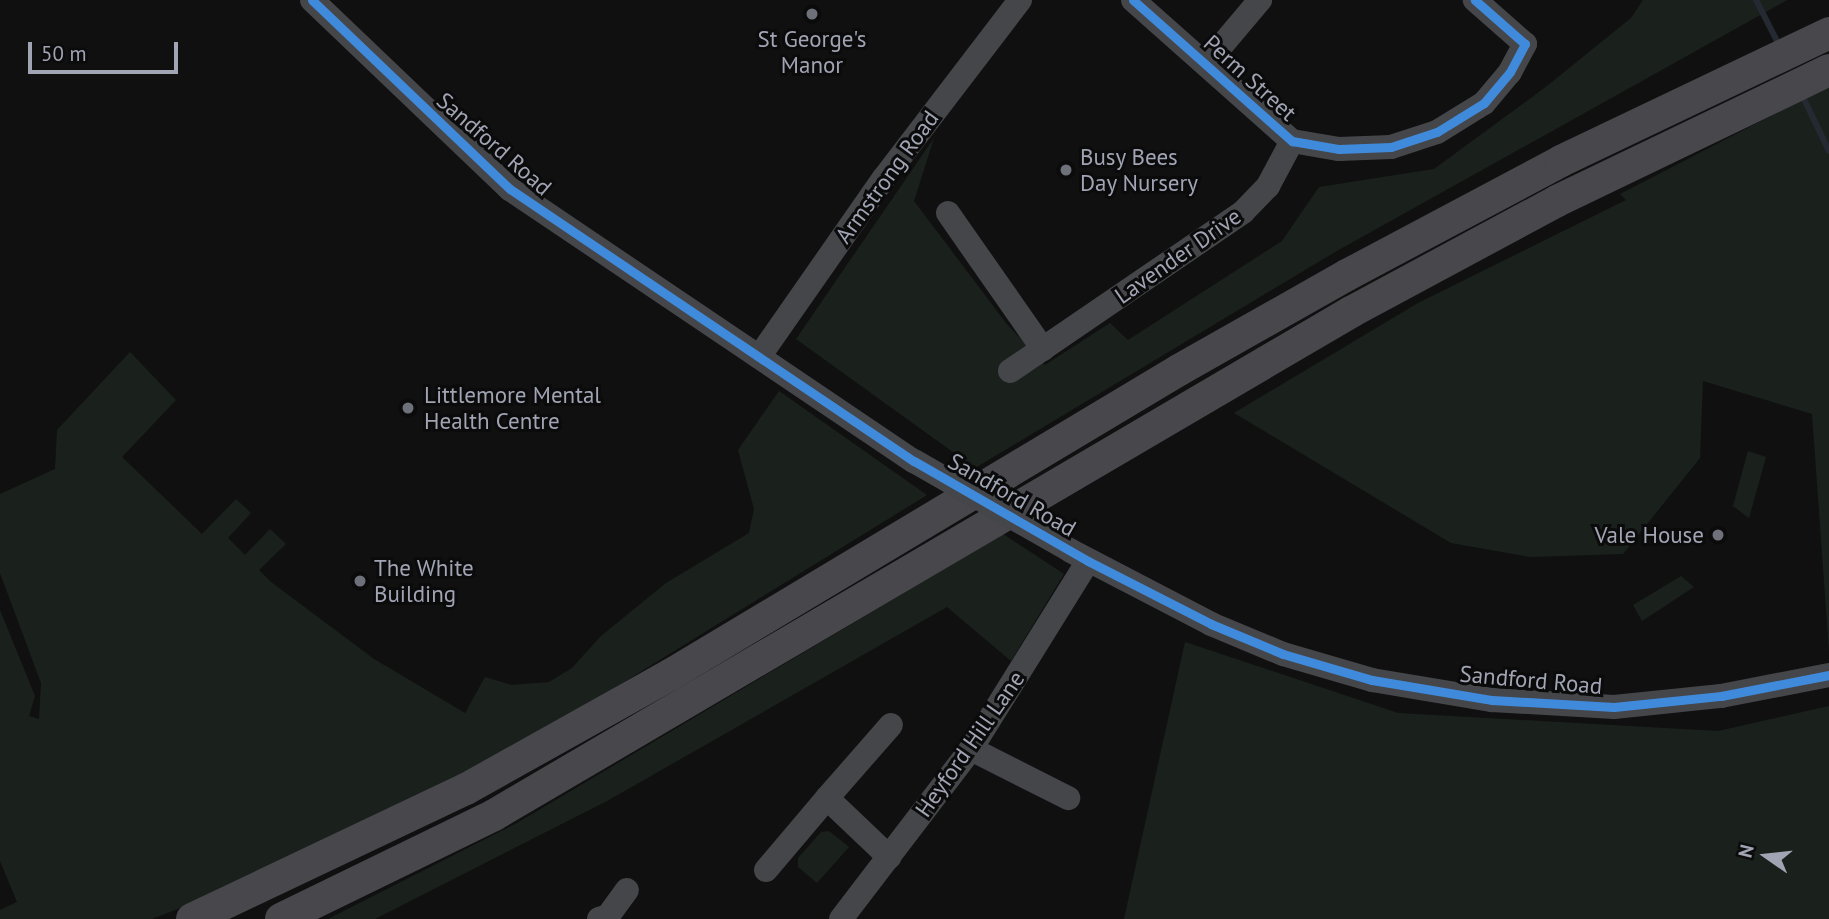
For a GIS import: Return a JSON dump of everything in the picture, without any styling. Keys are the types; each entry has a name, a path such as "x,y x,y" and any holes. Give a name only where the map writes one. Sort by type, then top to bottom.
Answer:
{"main road":[{"path":"192,919 466,789 670,675 1299,302 1561,161 1751,66 1829,33"},
{"path":"281,919 494,815 1351,312 1557,201 1829,70"}],"street":[{"name":"Sandford Road","path":"312,0 510,189 914,461 1079,556 1211,624 1283,654 1372,680 1492,700 1614,707 1721,696 1826,676"},
{"name":"Armstrong Road","path":"759,357 884,178 1020,0"},
{"name":"Perm Street","path":"1133,0 1292,141 1339,149 1391,147 1437,132 1485,103 1510,72 1525,44 1475,0"},
{"path":"1206,64 1259,0"},
{"name":"Lavender Drive","path":"1010,372 1243,212 1268,186 1292,141"},
{"path":"948,213 1043,349"},
{"name":"Heyford Hill Lane","path":"841,919 971,748 1079,556"},
{"path":"766,870 891,725"},
{"path":"971,748 1068,798"},
{"path":"827,798 889,857"},
{"path":"599,919 608,916 628,890"}],"shaded area":[{"path":"1643,0 1787,0 1335,252 975,468 796,339 934,138 914,201 1006,323 1045,365 1110,323 1128,340 1282,241 1319,187 1434,169 1547,86 1631,18"},
{"path":"1829,86 1829,651 1812,414 1703,381 1700,458 1623,554 1530,557 1451,543 1234,413 1418,303 1626,200 1620,194"},
{"path":"130,352 176,400 122,457 202,534 236,499 251,513 228,538 245,555 270,529 286,544 259,570 271,582 374,659 465,713 485,677 512,685 549,682 572,668 601,636 666,583 749,533 754,509 738,450 779,391 927,495 603,695 418,799 180,908 152,919 0,919 0,910 17,902 0,861 0,610 35,696 29,716 39,719 41,683 0,573 0,494 55,469 57,430"},
{"path":"1748,451 1766,457 1749,518 1733,506"},
{"path":"1003,534 1064,574 1011,661 947,607 607,801 375,919 328,919 517,823"},
{"path":"1681,576 1694,587 1642,621 1633,605"},
{"path":"1185,642 1398,713 1718,731 1829,706 1829,919 1124,919"},
{"path":"829,831 849,847 817,883 798,867 798,858 821,832"}],"waterway":[{"path":"1756,0 1779,45"},
{"path":"1801,93 1829,151"}],"cycle path":[{"path":"312,0 510,189 914,461 1088,561 1211,624 1283,654 1372,680 1492,700 1614,707 1721,696 1829,675"},
{"path":"1133,0 1292,141 1339,149 1391,147 1437,132 1484,103 1510,72 1525,44 1475,0"}],"place":[{"name":"St George's Manor","path":"812,14"},
{"name":"Busy Bees Day Nursery","path":"1066,170"},
{"name":"Littlemore Mental Health Centre","path":"408,408"},
{"name":"Vale House","path":"1718,535"},
{"name":"The White Building","path":"360,581"}]}
